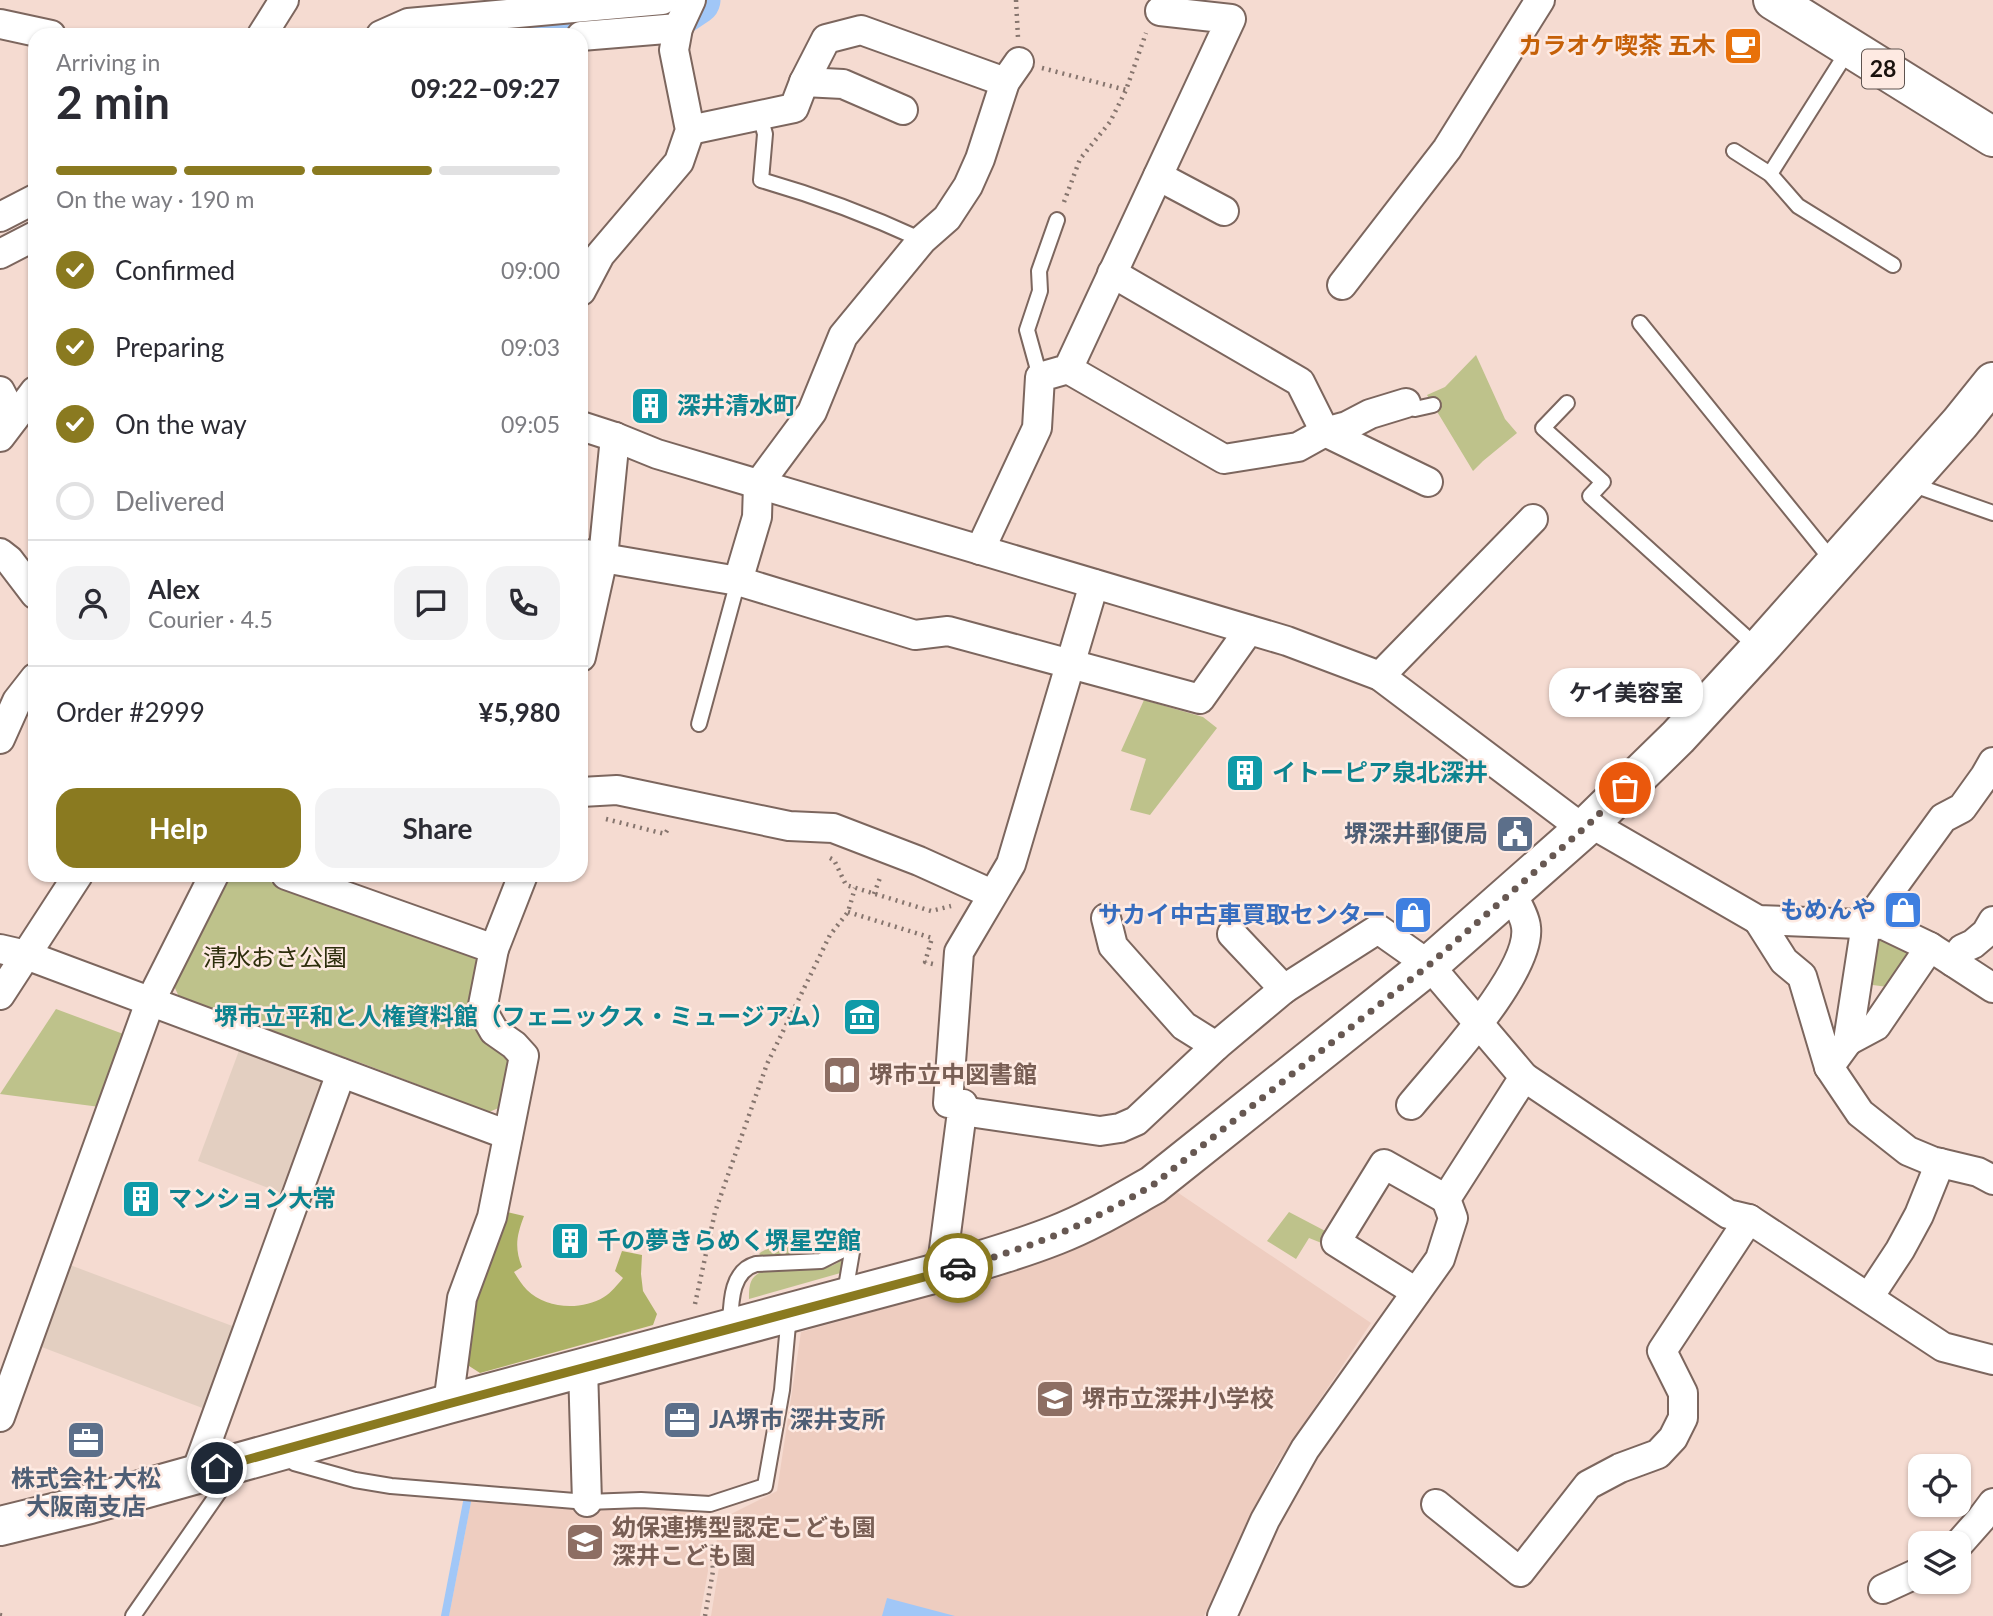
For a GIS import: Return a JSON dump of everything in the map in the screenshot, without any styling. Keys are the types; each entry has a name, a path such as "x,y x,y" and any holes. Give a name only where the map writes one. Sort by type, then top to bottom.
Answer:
{"street":[{"path":"0,16 11,0"},
{"path":"266,28 284,0"},
{"path":"397,28 408,23 662,0"},
{"path":"591,248 679,162 690,130 674,50 679,27 691,0"},
{"path":"1342,285 1447,149 1540,0"},
{"name":"28","path":"1773,0 1993,137"},
{"path":"1068,369 1231,19 1160,11"},
{"path":"0,23 28,30"},
{"path":"588,35 679,27"},
{"path":"690,130 794,108 826,39 861,30 1012,72 981,159 968,186 947,218 922,240 843,336 812,412 758,485 757,517 738,581"},
{"path":"804,82 843,84 903,110"},
{"path":"1157,176 1224,211"},
{"path":"0,217 28,203"},
{"path":"0,254 28,240"},
{"path":"1112,273 1300,382 1325,432 1428,482"},
{"path":"979,550 1037,428 1040,377 1068,369 1224,459 1298,447 1325,432 1347,426 1370,414 1420,404"},
{"path":"0,1526 90,1504 448,1404 941,1272 1011,1252 1058,1235 1107,1212 1153,1185 1429,965 1586,826 1678,737 1759,649 1782,612 1835,565 1993,382"},
{"path":"0,391 7,428"},
{"path":"7,428 28,400"},
{"path":"588,428 657,454 758,485 1287,641 1380,676 1586,826 1758,920 1884,925 1942,955 1993,988"},
{"path":"588,592 592,555 615,437"},
{"path":"1380,676 1532,519"},
{"path":"0,554 9,560 28,585"},
{"path":"592,555 738,581 915,635 948,631 1199,699 1249,630"},
{"path":"941,1272 963,1104 948,1102 959,952 1010,864 1094,584"},
{"path":"0,739 8,695 28,682"},
{"path":"1829,1067 1847,1041 1866,924 1943,818 1962,808 1993,762"},
{"path":"588,792 617,790 789,826 833,828 919,861 992,894"},
{"path":"0,995 13,952 72,882"},
{"path":"0,1417 150,1002 210,882"},
{"path":"306,882 494,949"},
{"path":"448,1404 462,1298 492,1217 524,1056 494,1031 482,1010 494,949 520,882"},
{"path":"1410,1105 1478,1023 1514,971 1523,951 1527,926 1511,892"},
{"path":"1106,918 1112,946 1184,1026 1216,1046"},
{"path":"1758,920 1784,961 1802,976 1829,1067 1860,1112 1908,1151 1940,1163 1978,1172 1993,1180"},
{"path":"1847,1041 1876,1026 1942,955 1973,944 1986,933 1993,921"},
{"path":"962,1111 1100,1131 1120,1128 1136,1121 1216,1046 1284,989 1378,929 1429,965 1524,1077 1728,1214 1749,1219 1942,1348 1993,1360"},
{"path":"1233,934 1284,989"},
{"path":"13,952 508,1135"},
{"path":"195,1475 341,1073"},
{"path":"1446,1199 1524,1077"},
{"path":"1869,1297 1919,1215 1940,1163"},
{"path":"1222,1616 1265,1520 1306,1449 1440,1259 1453,1218 1446,1199 1384,1164 1336,1242 1416,1292"},
{"path":"1436,1504 1520,1572 1588,1485 1620,1468 1658,1454 1673,1438 1683,1418 1683,1393 1662,1351 1749,1219"},
{"path":"583,1368 587,1502"},
{"path":"1971,1531 1993,1503"},
{"path":"1882,1589 1908,1577"}],"lane":[{"path":"1770,174 1850,48"},
{"path":"760,116 765,134 761,180 813,195 922,240"},
{"path":"1734,151 1770,174 1798,206 1893,265"},
{"path":"1040,377 1027,330 1040,291 1039,271 1057,220"},
{"path":"1640,323 1835,565"},
{"path":"1567,403 1543,428 1603,482 1590,496 1759,649"},
{"path":"1907,483 1993,513"},
{"path":"699,724 738,581"},
{"path":"730,1329 734,1287 739,1274 747,1266 821,1261 849,1246 844,1298"},
{"path":"289,1449 294,1463 391,1486 587,1502 640,1500 710,1504 765,1486 782,1390 789,1313"},
{"path":"133,1616 240,1462"}],"path":[{"path":"1016,0 1018,48 1012,72 1126,90"},
{"path":"1057,220 1080,159 1110,122 1126,90 1144,35 1160,11"},
{"path":"596,817 665,834 667,829 680,832"},
{"path":"827,856 834,860 846,885 931,911 992,894"},
{"path":"695,1305 715,1212 767,1064 830,935 848,912 855,888"},
{"path":"848,912 932,938 925,962 957,971"},
{"path":"705,1616 713,1571 710,1504"}],"shaded area":[{"path":"240,1048 319,1077 324,1089 284,1194 198,1161"},
{"name":"堺市立深井小学校","path":"1174,1190 1371,1323 1276,1465 1204,1616 711,1616 719,1567 715,1522 777,1491 801,1332 940,1293 972,1293 975,1286 1035,1264 1138,1217"},
{"path":"70,1265 235,1327 205,1409 39,1346"},
{"name":"幼保連携型認定こども園 深井こども園","path":"471,1502 611,1510 640,1507 705,1514 708,1571 700,1616 449,1616"}],"green space":[{"path":"1476,355 1505,419 1517,433 1473,471 1427,395 1445,387"},
{"path":"1144,700 1203,717 1217,728 1150,815 1130,810 1146,759 1121,751"},
{"name":"清水おさ公園","path":"226,882 270,882 474,957 481,969 509,1057 501,1107 489,1112 364,1064 180,999 174,986"},
{"path":"1877,936 1917,948 1888,987 1865,984"},
{"path":"56,1009 126,1035 100,1107 0,1094"},
{"path":"507,1212 524,1216 517,1241 522,1267 514,1272 525,1288 535,1296 564,1306 595,1301 609,1293 623,1278 615,1271 622,1251 642,1255 643,1291 657,1314 653,1325 480,1373 466,1364 474,1293"},
{"path":"1289,1212 1331,1234 1324,1244 1309,1238 1296,1259 1267,1241"},
{"path":"806,1229 813,1249 827,1251 830,1242 832,1243 827,1254 763,1257 759,1254 761,1252"},
{"path":"846,1256 844,1272 749,1299 751,1281 762,1272 824,1268 836,1264"}],"water":[{"path":"887,1598 955,1616 882,1616"}],"waterway":[{"path":"504,28 615,20 678,12 696,0"},
{"path":"445,1616 467,1502"}],"way so far":[{"path":"958,1268 1058,1235 1107,1212 1153,1185 1429,965 1590,823 1625,788"}],"place":[{"name":"カラオケ喫茶 五木","path":"1743,46"},
{"name":"深井清水町","path":"650,406"},
{"name":"イトーピア泉北深井","path":"1245,773"},
{"name":"ケイ美容室","path":"1625,788"},
{"name":"堺深井郵便局","path":"1515,834"},
{"name":"もめんや","path":"1903,910"},
{"name":"サカイ中古車買取センター","path":"1413,915"},
{"name":"堺市立平和と人権資料館（フェニックス・ミュージアム）","path":"862,1017"},
{"name":"堺市立中図書館","path":"842,1075"},
{"name":"マンション大常","path":"141,1199"},
{"name":"千の夢きらめく堺星空館","path":"570,1241"},
{"name":"堺市立深井小学校","path":"1055,1399"},
{"name":"JA堺市 深井支所","path":"682,1420"},
{"name":"株式会社 大松 大阪南支店","path":"86,1440"},
{"name":"幼保連携型認定こども園 深井こども園","path":"585,1542"}],"route":[{"path":"217,1468 958,1268"}]}
